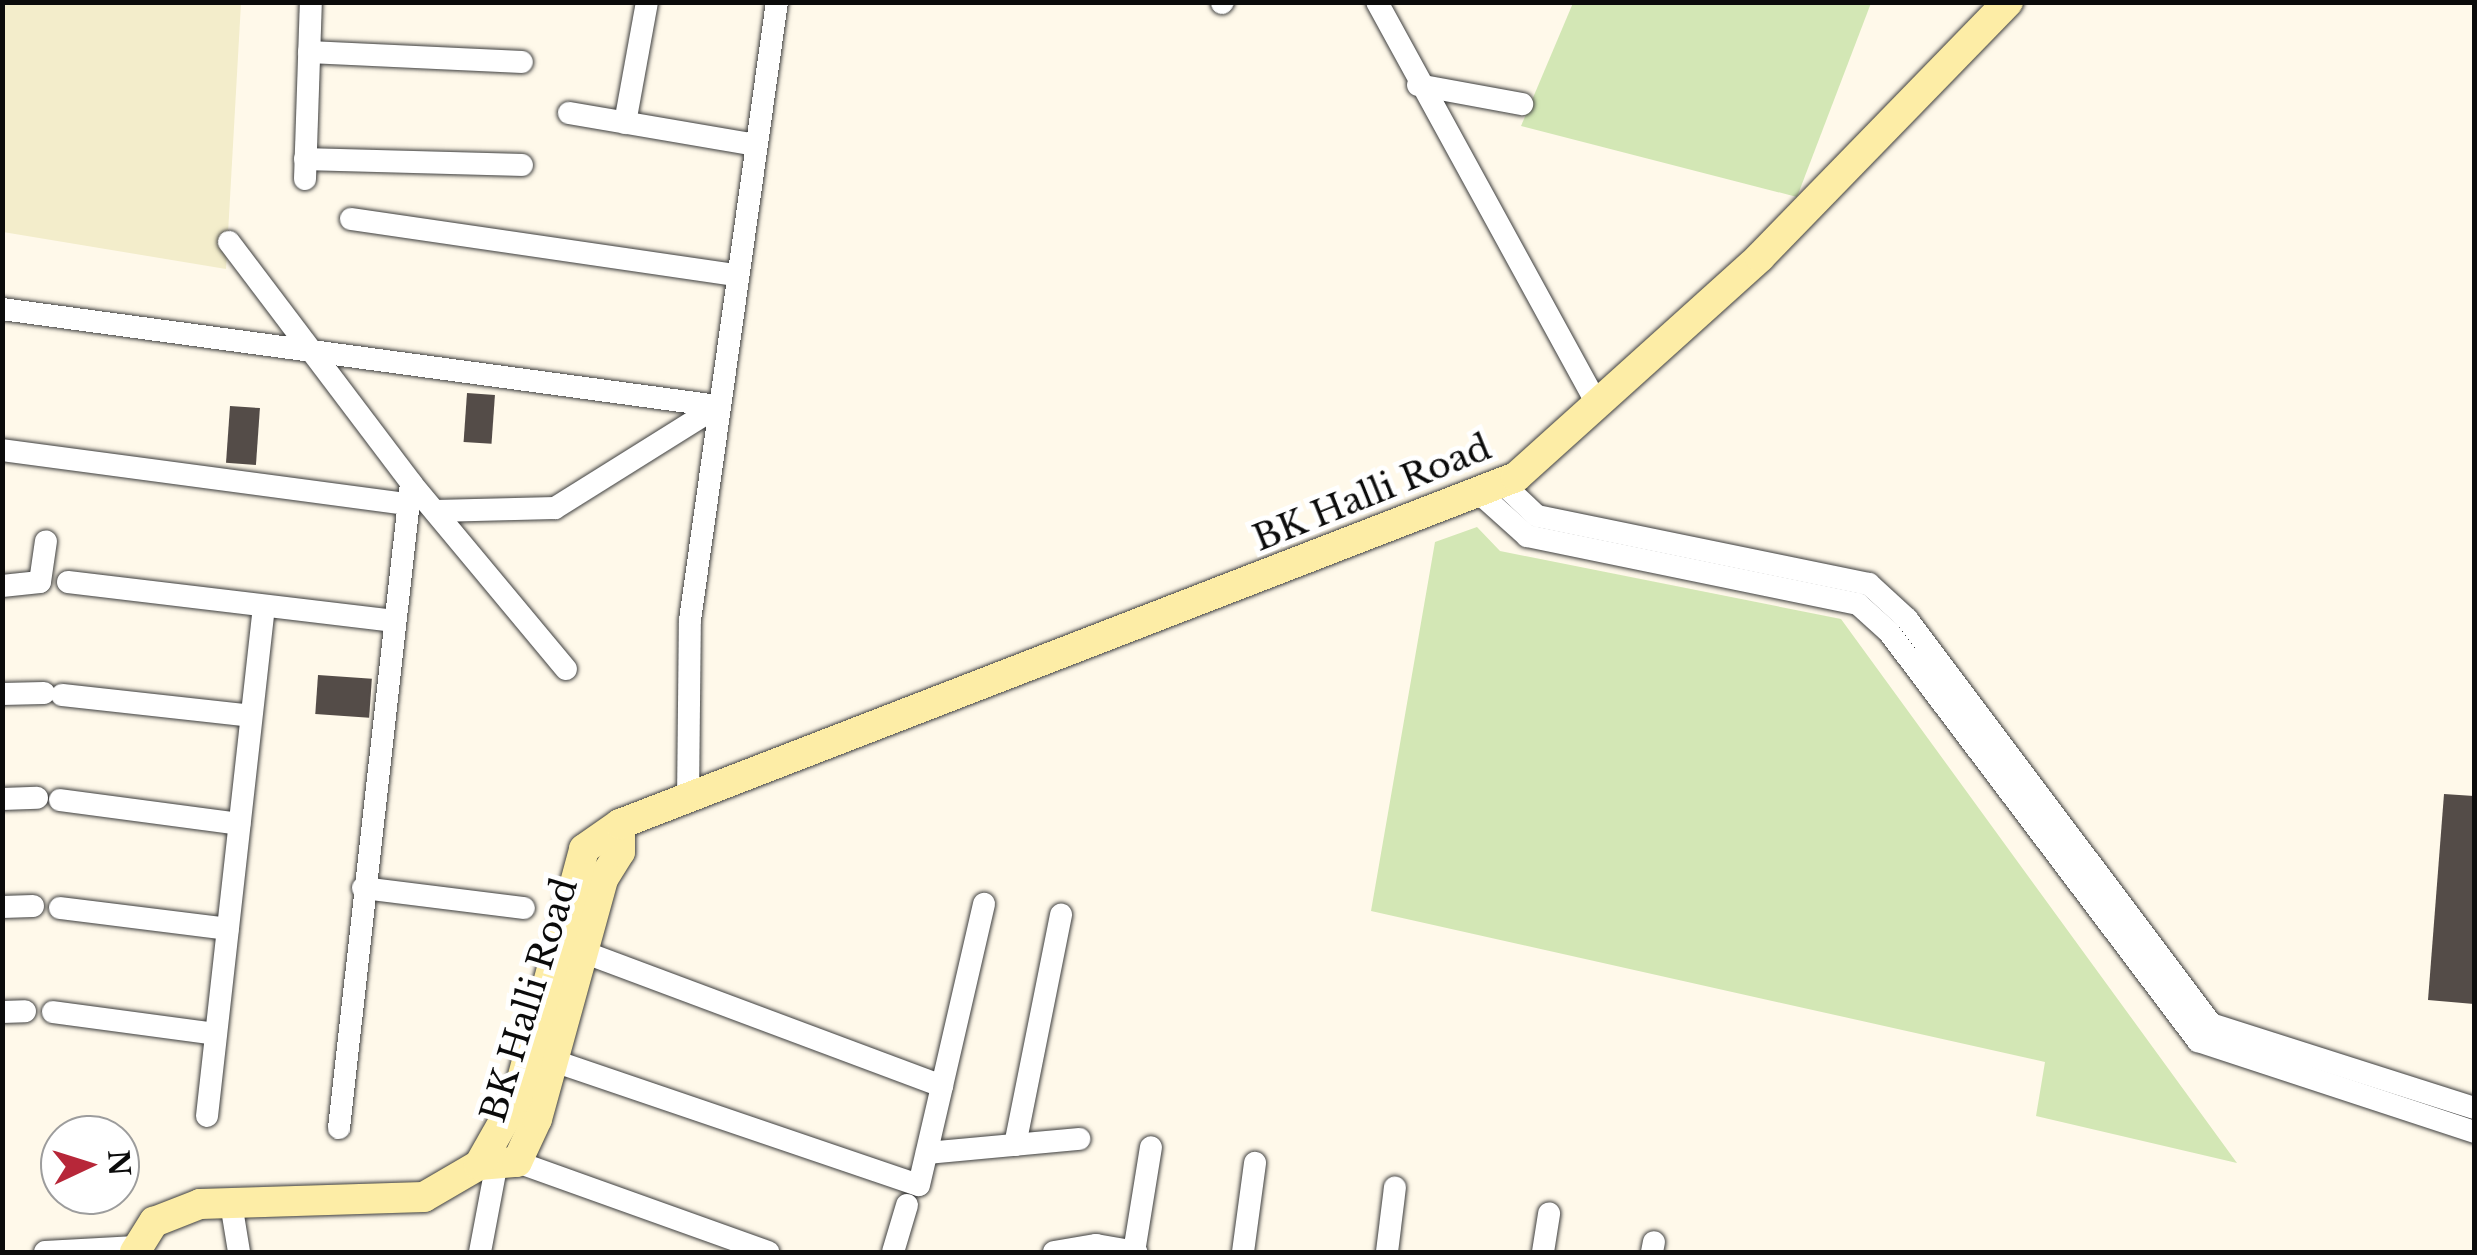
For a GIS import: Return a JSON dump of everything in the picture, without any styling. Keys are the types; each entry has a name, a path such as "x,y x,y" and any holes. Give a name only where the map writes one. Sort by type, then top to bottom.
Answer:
{"main road":[{"name":"BK Halli Road","path":"136,1250 154,1222 200,1204 424,1197 497,1165 557,1062 584,850 620,824 1490,487 1597,404 1760,258 2008,2"},
{"name":"BK Halli Road","path":"497,1165 516,1098 571,947"}],"street":[{"path":"311,2 305,169 522,165"},
{"path":"625,122 646,2"},
{"path":"688,800 690,620 778,2"},
{"path":"1378,2 1418,85 1597,404"},
{"path":"309,52 522,62"},
{"path":"1418,85 1522,104"},
{"path":"569,113 756,145"},
{"path":"351,218 737,275"},
{"path":"229,242 410,493 434,511 566,669"},
{"path":"2,309 718,406"},
{"path":"434,511 555,508 718,406"},
{"path":"2,450 410,493"},
{"path":"1490,487 1537,516 1869,584 1907,619 2211,1024 2474,1108"},
{"path":"1490,487 1526,536 1858,604 1889,632 2198,1042 2474,1132"},
{"path":"338,1128 410,493"},
{"path":"2,586 40,582 46,540"},
{"path":"68,582 395,622"},
{"path":"207,1116 264,606"},
{"path":"2,694 53,694 252,716"},
{"path":"2,799 48,799 239,824"},
{"path":"363,888 524,908"},
{"path":"557,1062 919,1185 984,904"},
{"path":"2,907 34,906"},
{"path":"60,908 228,929"},
{"path":"1015,1145 1061,915"},
{"path":"571,947 942,1086"},
{"path":"53,1012 216,1034"},
{"path":"926,1153 1079,1139"},
{"path":"1054,1252 1096,1245 1135,1252 1151,1147"},
{"path":"1243,1252 1255,1163"},
{"path":"480,1252 497,1165 768,1252"},
{"path":"1387,1252 1396,1188"},
{"path":"231,1203 239,1252"},
{"path":"893,1252 906,1205"},
{"path":"1543,1252 1550,1213"},
{"path":"45,1252 136,1250"}],"shaded area":[{"path":"2,3 241,3 226,269 3,232"}],"green space":[{"path":"1573,3 1871,3 1797,197 1521,126"},
{"path":"1477,527 1500,551 1841,619 2237,1163 2036,1116 2045,1062 1371,911 1435,542"}],"building":[{"path":"467,393 495,395 492,444 464,442"},
{"path":"230,406 260,408 256,465 226,463"},
{"path":"318,675 372,679 369,718 315,714"},
{"path":"2444,794 2474,796 2474,1004 2428,1000"}]}
